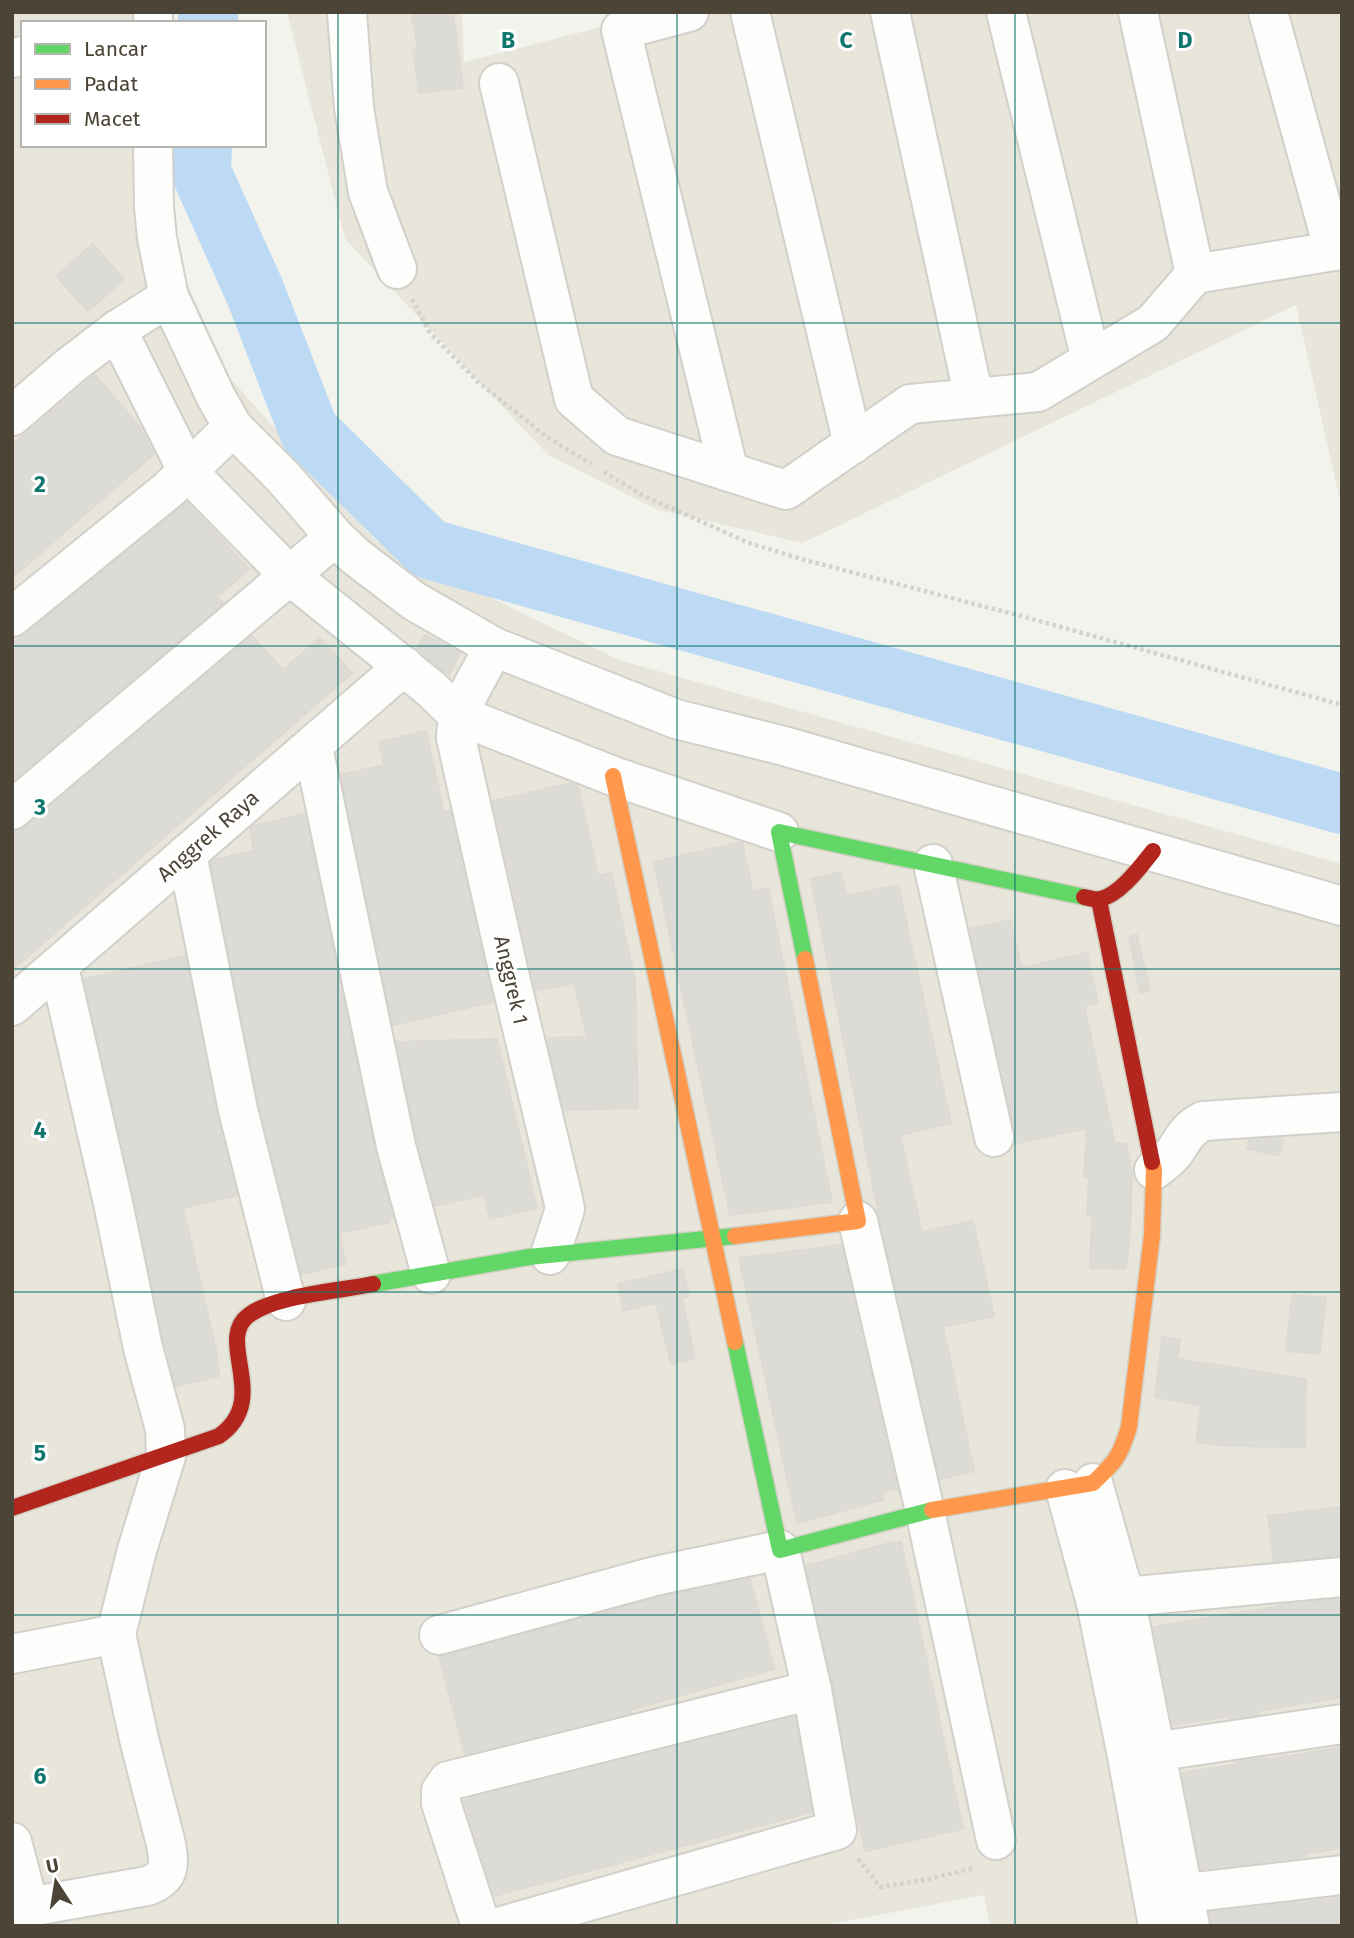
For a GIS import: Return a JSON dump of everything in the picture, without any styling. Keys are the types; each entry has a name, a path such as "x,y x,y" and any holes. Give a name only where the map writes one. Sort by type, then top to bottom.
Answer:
{"street":[{"path":"347,12 354,108 368,192 397,269"},
{"path":"689,12 621,30 729,472"},
{"path":"750,12 853,444"},
{"path":"890,12 974,398"},
{"path":"1006,12 1091,360"},
{"path":"1138,12 1195,274"},
{"path":"499,83 574,399 617,436 786,489 910,404 1038,392 1153,323 1195,274 1338,248 1269,12"},
{"path":"153,147 157,238 169,297 216,397 228,431 283,477 355,556 490,655 676,719 784,746 1146,860 1342,906"},
{"path":"12,416 117,331 169,297"},
{"path":"117,331 193,468 289,575 461,710 613,776 779,832 1099,900 1116,891 1146,860"},
{"path":"12,617 193,468 228,431"},
{"path":"12,810 335,537"},
{"path":"461,710 490,655"},
{"name":"Anggrek Raya","path":"12,1006 404,666"},
{"name":"Anggrek 1","path":"461,710 456,728 459,752 508,970 564,1199 565,1209 550,1255"},
{"path":"313,747 397,1146 431,1274"},
{"path":"502,1926 837,1830 812,1690 613,776"},
{"path":"779,832 858,1221 925,1510 996,1840"},
{"path":"187,854 238,1111 286,1301"},
{"path":"933,864 994,1136"},
{"path":"439,1635 655,1576 780,1550 925,1510 1079,1486 1112,1465 1122,1451 1129,1427 1152,1235 1154,1170 1099,900"},
{"path":"12,1842 21,1908 147,1886 158,1882 168,1869 166,1844 116,1634 137,1550 166,1456 165,1429 143,1348 59,967"},
{"path":"1154,1170 1167,1161 1180,1141 1194,1126 1203,1121 1342,1112"},
{"path":"12,1508 166,1456 219,1436 232,1427 244,1401 237,1347 239,1332 244,1319 255,1311 286,1301 550,1255 858,1221"},
{"path":"1079,1486 1110,1600 1171,1910 1342,1875"},
{"path":"1110,1600 1342,1577"},
{"path":"12,1654 116,1634"},
{"path":"481,1926 441,1803 442,1791 448,1781 812,1690"},
{"path":"1142,1753 1342,1724"}],"path":[{"path":"397,269 430,333 478,382 547,437 644,496 749,543 805,560 1025,617 1342,705"},
{"path":"837,1830 880,1887 980,1867 996,1840"}],"shaded area":[{"path":"12,12 172,12 172,21 21,21 21,147 169,147 166,238 231,379 377,542 619,660 1342,864 1342,1926 990,1926 984,1895 820,1926 12,1926"},
{"path":"287,12 462,12 464,62 660,12 1342,12 1342,510 1296,305 803,543 658,510 548,455 345,239"}],"building":[{"path":"411,12 453,12 463,88 419,93 413,50 418,49"},
{"path":"93,244 124,280 88,311 56,276"},
{"path":"95,375 141,428 154,454 12,578 12,445"},
{"path":"187,502 249,569 217,597 223,603 12,781 12,643"},
{"path":"425,635 460,653 449,675 417,649"},
{"path":"252,636 283,670 320,638 352,673 12,970 12,831 26,827"},
{"path":"426,731 444,812 450,810 493,1002 393,1025 341,775 384,765 379,742"},
{"path":"571,783 578,786 598,876 611,872 635,980 638,1108 564,1110 547,1038 587,1037 574,983 536,991 493,801"},
{"path":"305,814 375,1151 393,1217 389,1217 390,1222 339,1233 346,1264 302,1274 259,1105 211,862 254,851 250,829 253,826"},
{"path":"742,842 753,892 768,888 832,1202 730,1215 654,862"},
{"path":"841,872 847,896 898,885 951,1123 900,1135 916,1207 922,1232 973,1221 994,1316 943,1327 974,1471 940,1479 879,1216 811,879"},
{"path":"1010,920 1022,968 1087,953 1098,1003 1084,1006 1115,1143 1126,1144 1132,1172 1126,1269 1090,1268 1092,1215 1087,1215 1089,1176 1084,1177 1087,1128 1014,1144 1015,1132 970,929"},
{"path":"1137,935 1150,990 1140,993 1129,937"},
{"path":"185,956 217,1114 237,1195 183,1208 216,1349 219,1376 176,1386 84,979"},
{"path":"497,1039 537,1208 490,1219 484,1195 435,1206 417,1141 397,1042"},
{"path":"1283,1138 1279,1155 1247,1149 1249,1140"},
{"path":"841,1245 897,1489 882,1492 883,1500 797,1523 739,1258"},
{"path":"683,1269 689,1296 682,1298 695,1358 671,1364 656,1303 624,1311 618,1284"},
{"path":"1292,1295 1326,1298 1320,1354 1286,1351"},
{"path":"1162,1337 1180,1340 1177,1359 1306,1379 1305,1447 1227,1446 1196,1442 1201,1406 1155,1397"},
{"path":"1342,1507 1342,1555 1274,1561 1268,1516"},
{"path":"901,1542 963,1829 865,1851 833,1685 806,1566"},
{"path":"750,1579 774,1669 630,1710 631,1713 465,1754 439,1656 660,1597"},
{"path":"1342,1599 1342,1697 1257,1711 1258,1714 1230,1719 1229,1716 1173,1725 1153,1627 1280,1605"},
{"path":"795,1717 812,1812 494,1896 464,1801"},
{"path":"1342,1747 1342,1848 1305,1854 1306,1857 1201,1869 1182,1773 1237,1764 1236,1762"},
{"path":"1342,1898 1342,1926 1212,1926 1210,1912"}],"waterway":[{"path":"208,12 208,21"},
{"path":"202,147 201,172 255,292 309,431 429,549 1342,804"}],"traffic: fast":[{"path":"805,959 779,832 1084,897"},
{"path":"373,1284 529,1257 735,1236"},
{"path":"735,1342 780,1550 932,1510"}],"traffic: slow":[{"path":"613,776 735,1342"},
{"path":"735,1236 858,1221 805,959"},
{"path":"932,1510 1093,1483 1116,1458 1129,1427 1152,1235 1152,1162"}],"traffic: jam":[{"path":"1084,897 1100,899 1115,892 1130,879 1153,851"},
{"path":"1099,900 1152,1162"},
{"path":"12,1508 219,1436 234,1421 241,1405 243,1388 237,1339 240,1326 249,1315 291,1298 373,1284"}]}
